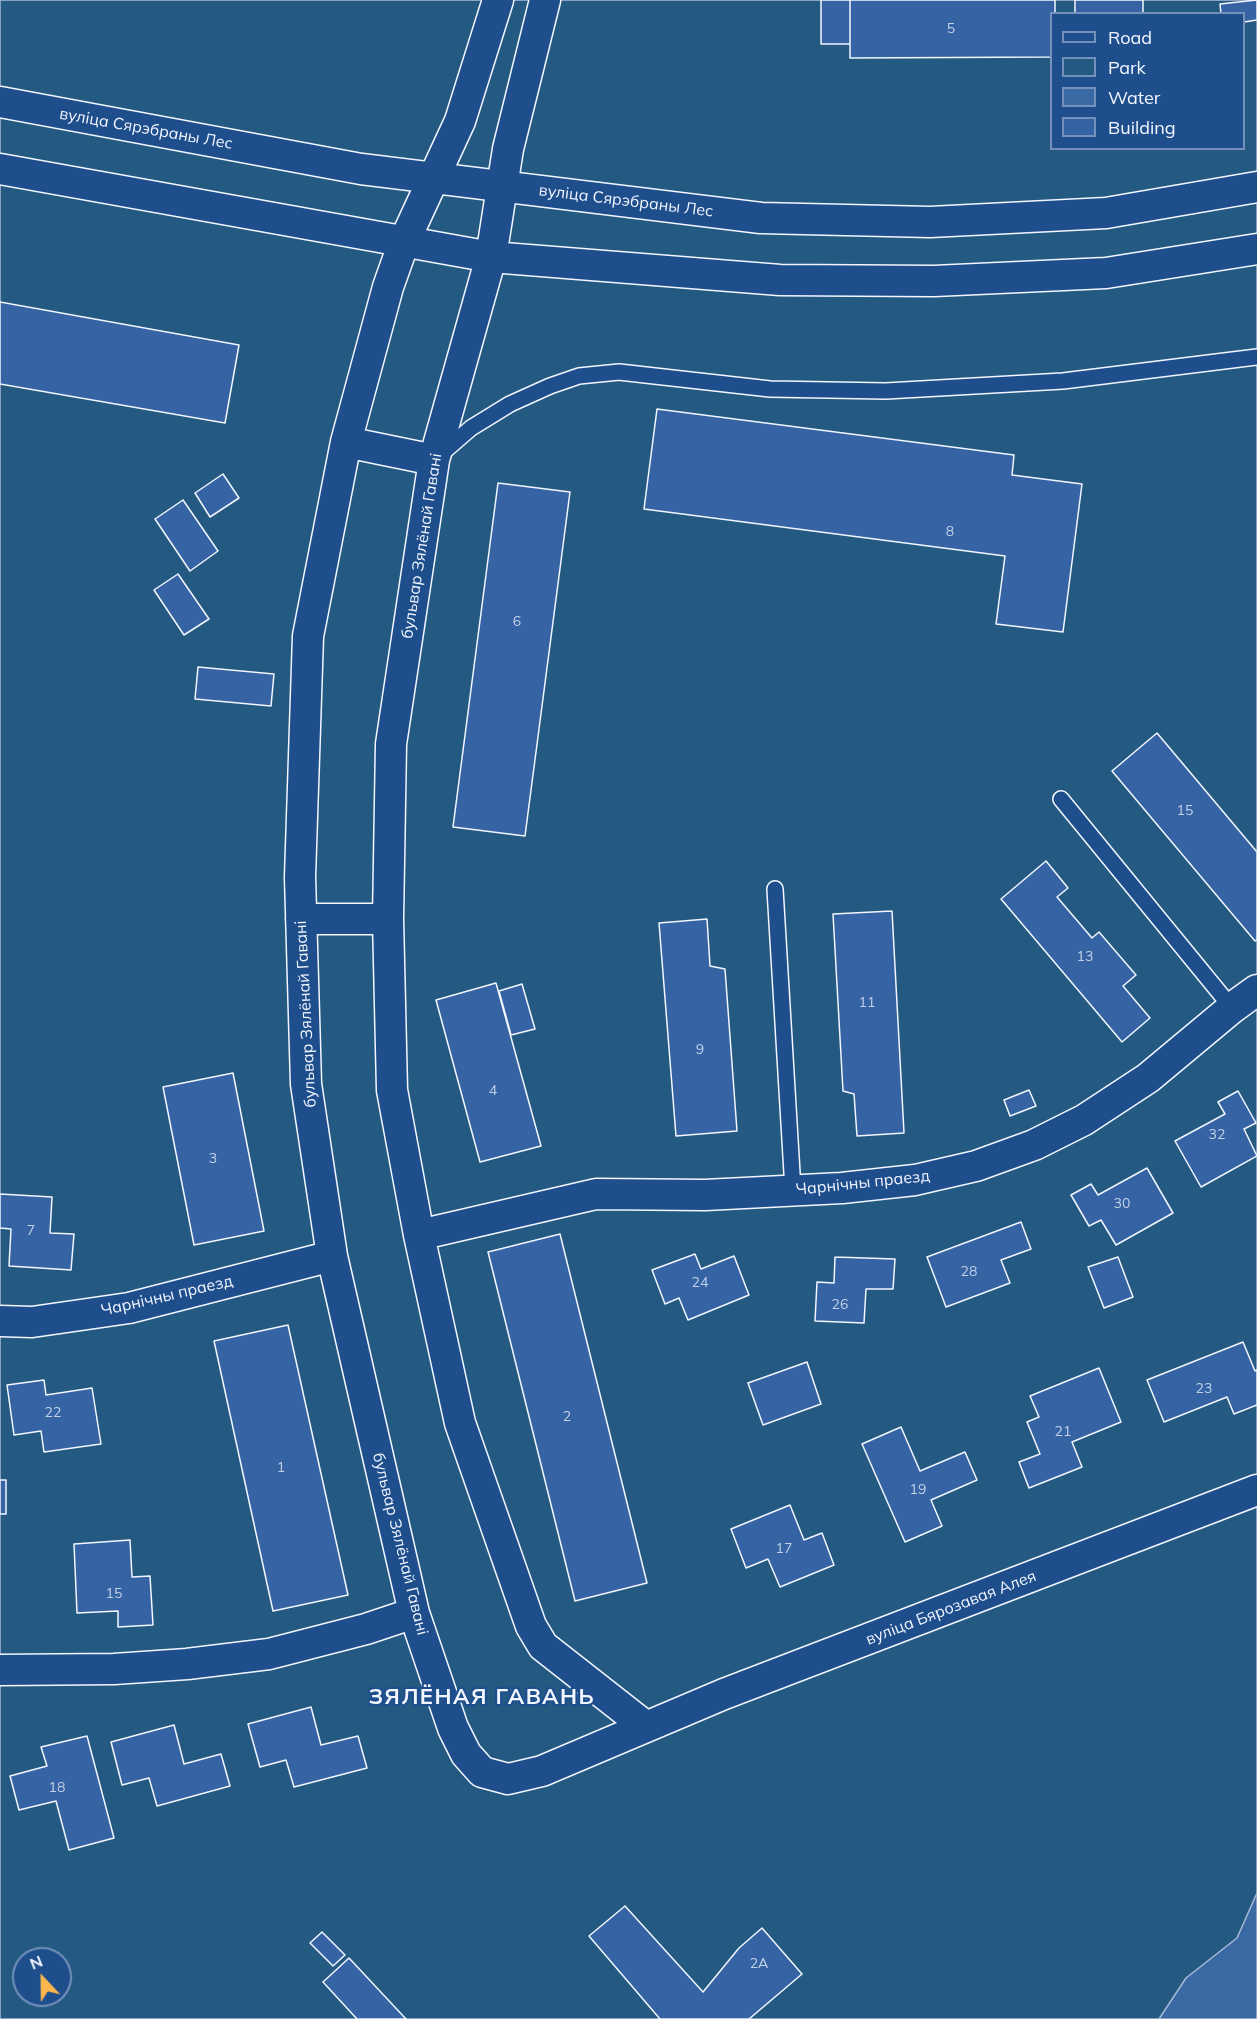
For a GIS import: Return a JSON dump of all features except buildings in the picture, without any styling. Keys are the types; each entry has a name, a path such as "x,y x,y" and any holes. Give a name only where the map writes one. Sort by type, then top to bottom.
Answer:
{"street":[{"name":"бульвар Зялёнай Гавані","path":"498,0 459,121 404,242 388,287 346,442 308,636 300,877 306,1084 332,1256 414,1614 453,1728 466,1754 482,1772 508,1779 542,1771 645,1726 543,1646 531,1626 460,1423 419,1235 392,1090 388,918 391,744 434,460 492,257 502,186 521,92 545,0"},
{"name":"вуліца Сярэбраны Лес","path":"0,102 361,169 761,218 930,222 1106,213 1257,187"},
{"path":"0,169 492,257 780,280 934,280 1106,273 1257,249"},
{"path":"346,442 434,460"},
{"path":"301,919 388,918"},
{"name":"Чарнічны праезд","path":"419,1235 596,1194 705,1195 842,1188 915,1180 976,1166 1034,1145 1083,1120 1148,1078 1257,990"},
{"name":"Чарнічны праезд","path":"0,1321 32,1322 129,1308 332,1256"},
{"name":"вуліца Бярозавая Алея","path":"645,1726 1257,1490"},
{"path":"0,1670 114,1669 188,1664 269,1654 414,1614"}],"lane":[{"path":"434,460 471,428 510,404 579,376 619,372 770,389 886,391 1064,381 1257,357"},
{"path":"1060,799 1232,1008"},
{"path":"775,889 793,1190"}],"green space":[{"path":"0,0 1257,0 1257,2019 0,2019"}],"water":[{"path":"1257,1893 1257,2019 1159,2019 1186,1978 1237,1938"}],"district":[{"name":"ЗЯЛЁНАЯ ГАВАНЬ","path":"482,1697"}]}
